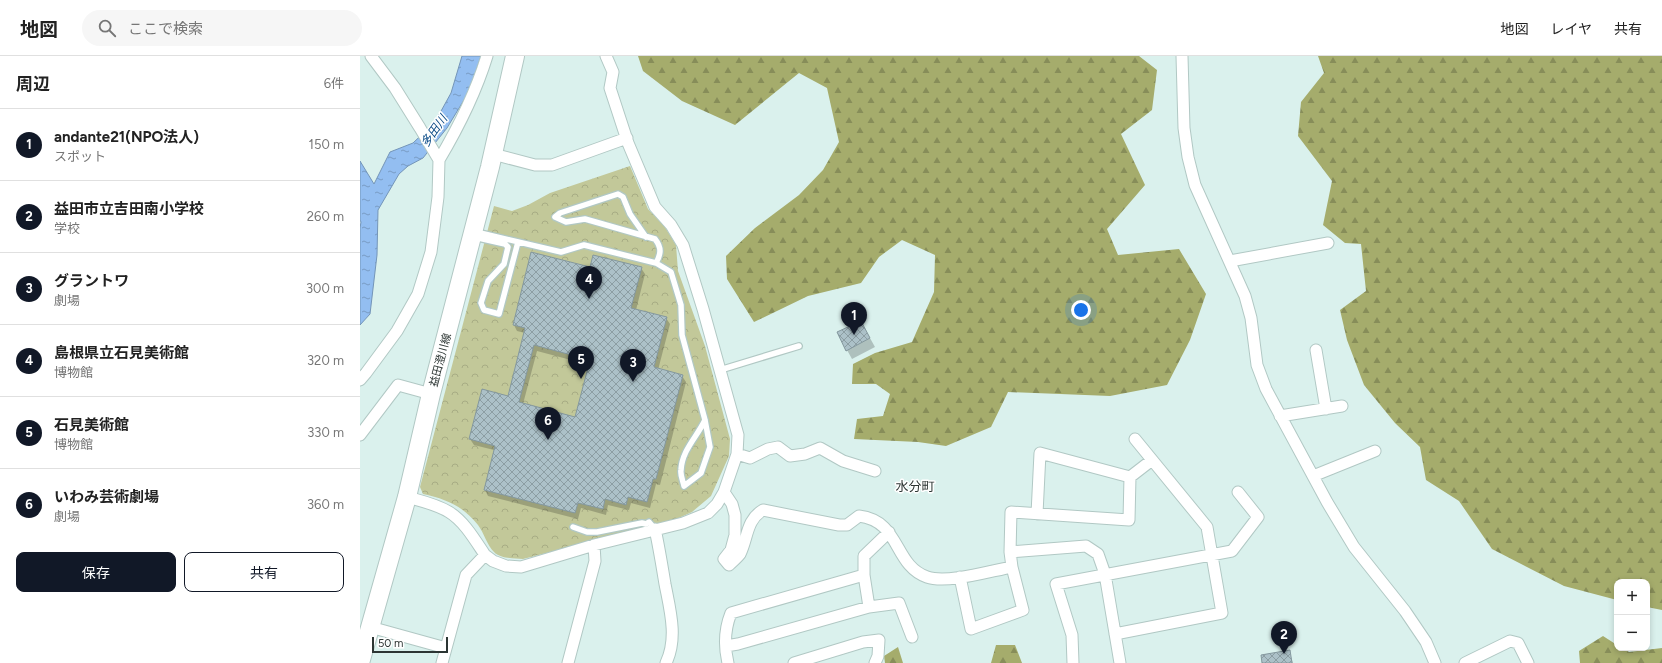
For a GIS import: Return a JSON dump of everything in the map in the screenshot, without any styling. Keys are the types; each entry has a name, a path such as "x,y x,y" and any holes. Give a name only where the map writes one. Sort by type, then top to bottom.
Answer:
{"main road":[{"name":"益田澄川線","path":"360,663 407,497 431,394 493,154 515,56"}],"street":[{"path":"371,56 395,88 439,160"},
{"path":"362,373 397,331 418,294 431,252 438,197 439,160 481,75 487,56"},
{"path":"407,497 434,505 450,512 471,535 485,555 506,566 521,567 594,545 683,523 708,512 717,504 724,492 737,454 738,435 683,245 671,225 655,207 627,138 610,88 613,72 606,56"},
{"path":"1182,56 1184,128 1188,157 1195,185 1245,296 1249,310 1257,365 1266,390 1354,547 1405,611 1426,642 1435,663"},
{"path":"493,154 535,165 552,165 627,138"},
{"path":"1230,261 1328,243"},
{"path":"1316,350 1326,409"},
{"path":"360,435 398,385 431,394"},
{"path":"1280,416 1342,406"},
{"path":"1115,634 1222,613 1207,526 1135,439"},
{"path":"737,454 750,458 768,449 778,447 790,456 806,454 820,448 843,461 875,471"},
{"path":"1313,476 1375,451"},
{"path":"1037,514 1040,453 1130,477"},
{"path":"1130,477 1152,460"},
{"path":"960,577 971,629 1024,610 1012,567 1010,552 1011,512 1129,520 1130,477"},
{"path":"724,492 732,504 735,515 735,535 732,550 724,559 729,565 740,554 750,522 756,514 763,510 847,525 859,516 870,517 889,532 913,571 928,577 960,577 1012,567"},
{"path":"1073,663 1072,635 1056,584 1232,551 1258,517 1238,492"},
{"path":"655,529 672,617 673,637 671,653 666,663"},
{"path":"869,607 864,575 864,556 889,532"},
{"path":"568,663 595,560 594,545"},
{"path":"1010,552 1086,546 1098,554 1105,574 1120,663"},
{"path":"442,663 466,575 485,555"},
{"path":"728,663 726,646 727,624 731,613 864,575"},
{"path":"726,646 738,644 869,607 899,603 912,637"},
{"path":"370,628 446,648"},
{"path":"794,663 863,642 879,640 878,656 875,663"},
{"path":"1466,663 1510,641 1518,643 1528,663"}],"lane":[{"path":"646,237 630,214 622,197 618,194 560,213 555,217 566,222 584,219 646,237 655,239 660,245 661,254 656,264"},
{"path":"473,234 505,244 508,247 504,264 488,281 481,303 484,310 499,314 518,242"},
{"path":"473,234 561,252 584,245 656,264 671,272 681,305 682,335 705,420 710,447 701,473 684,486 680,470 687,447 705,420"},
{"path":"720,370 799,346"},
{"path":"573,528 587,532 597,532 642,523 646,524 649,522 655,529"}],"green space":[{"path":"638,56 1139,56 1157,70 1152,110 1121,134 1145,185 1107,229 1118,255 1179,249 1206,294 1190,340 1167,385 1110,396 1008,392 991,427 946,446 918,442 854,439 857,419 883,416 890,394 876,384 852,384 853,364 875,353 912,342 934,292 935,255 902,240 879,257 861,283 808,296 754,322 727,279 726,256 755,228 799,195 823,170 839,142 827,88 799,73 735,125 682,101 643,71"},
{"path":"1318,56 1662,56 1662,610 1650,608 1650,579 1614,579 1614,599 1564,586 1492,549 1459,501 1426,480 1420,447 1395,423 1364,385 1347,340 1340,310 1366,291 1361,244 1345,243 1323,225 1332,181 1298,136 1301,102 1324,73"},
{"path":"630,166 648,209 665,227 676,245 678,271 705,346 730,439 729,456 711,496 692,512 672,521 523,559 500,556 494,552 478,525 472,518 454,504 423,494 420,487 494,206 512,211 528,205 550,193"},
{"path":"1603,636 1614,643 1614,651 1650,651 1650,649 1662,648 1662,663 1580,663 1579,651"},
{"path":"996,645 1015,645 1022,663 991,663"},
{"path":"898,647 903,663 885,663 884,656"}],"water":[{"name":"多田川","path":"462,56 481,56 470,90 447,128 423,158 408,166 399,174 378,210 377,255 370,314 360,325 360,161 374,184 390,152 413,143 435,122 451,93"}],"building":[{"path":"531,252 590,267 593,255 642,267 631,308 667,317 654,367 683,375 656,479 653,479 647,502 628,497 626,505 605,499 603,509 578,503 575,513 484,490 495,446 469,439 482,389 508,396 525,328 513,325","holes":["534,345 590,360 575,417 519,402"]},
{"path":"861,321 870,338 846,351 837,332"},
{"path":"1290,650 1292,663 1262,663 1261,655"}],"place":[{"name":"島根県立石見美術館","path":"589,299"},
{"name":"andante21(NPO法人)","path":"854,335"},
{"name":"石見美術館","path":"581,379"},
{"name":"グラントワ","path":"633,382"},
{"name":"いわみ芸術劇場","path":"548,440"},
{"name":"益田市立吉田南小学校","path":"1284,654"}],"district":[{"name":"水分町","path":"915,486"}]}
